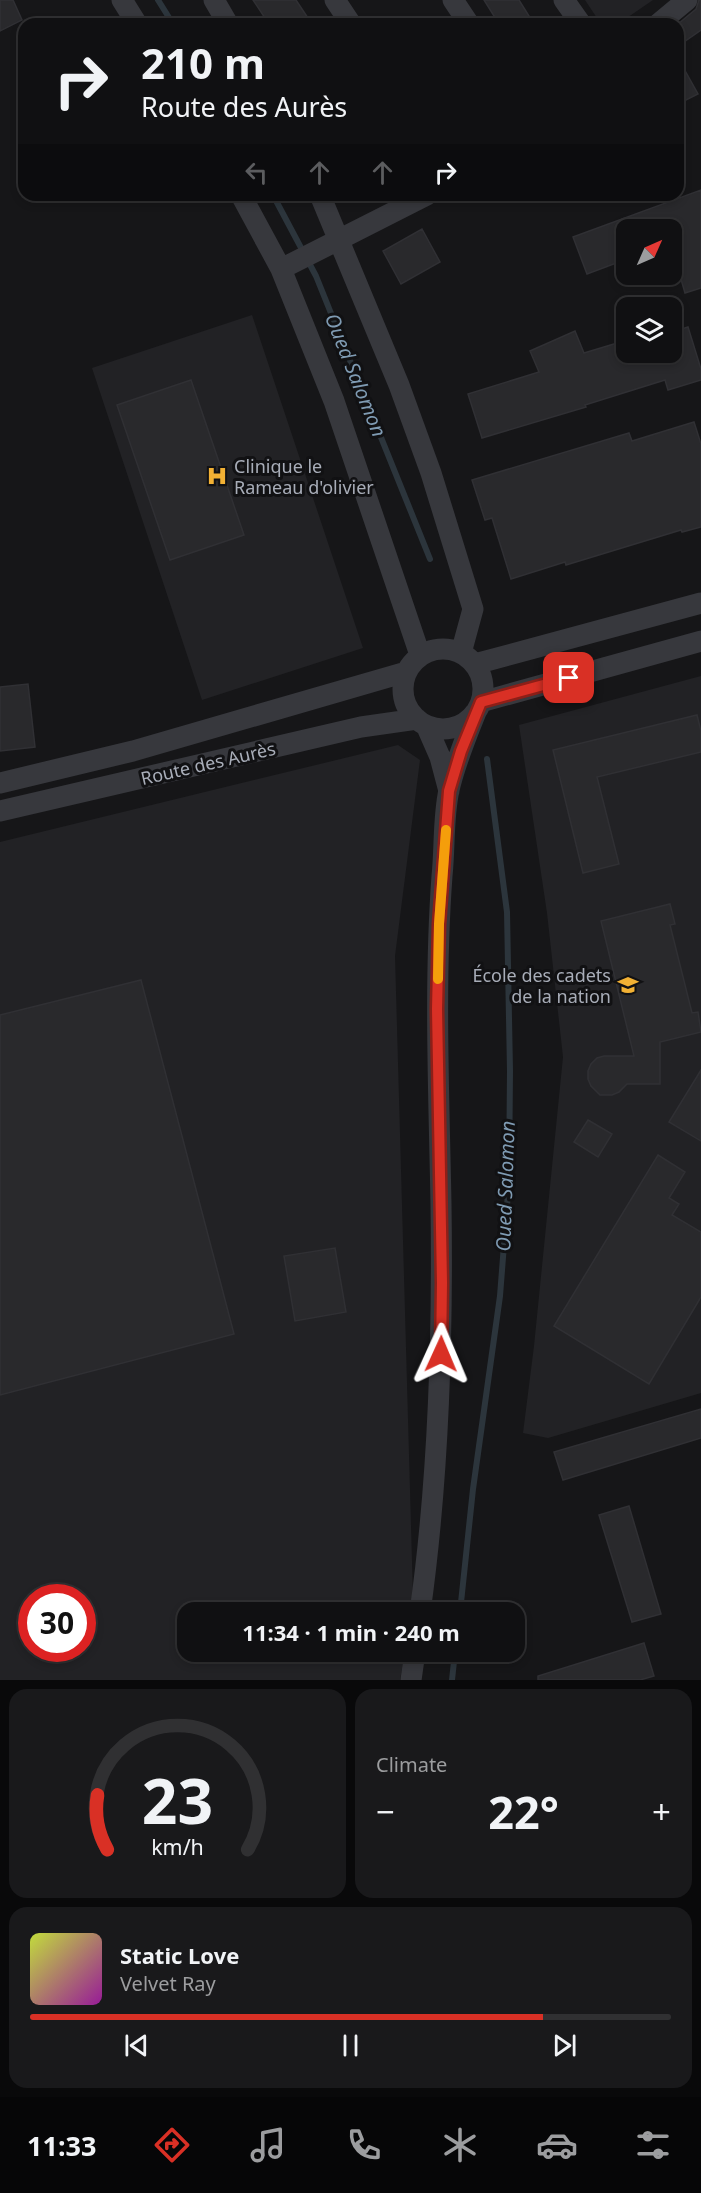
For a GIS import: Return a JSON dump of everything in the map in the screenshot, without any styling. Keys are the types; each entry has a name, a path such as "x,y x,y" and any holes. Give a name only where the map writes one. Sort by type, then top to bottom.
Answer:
{"street":[{"path":"122,0 133,18"},
{"path":"214,0 224,18"},
{"path":"335,0 347,18"},
{"path":"453,0 465,18"},
{"path":"564,0 577,18"},
{"path":"665,18 687,0"},
{"path":"244,201 281,269 334,401 420,655"},
{"path":"323,201 399,385 431,473 473,609 468,658 482,675 484,689 449,791 439,924 437,1009 442,1283 441,1354 434,1497 421,1602"},
{"path":"281,269 416,201"},
{"path":"449,791 440,758 421,722 406,706 404,698 403,680 406,672 420,655 440,649 468,658 701,603"},
{"path":"421,722 436,729 448,729 468,720 479,707 701,641"},
{"name":"Route des Aurès","path":"0,783 133,752 406,672"},
{"name":"Route des Aurès","path":"0,811 351,729 421,722"},
{"path":"411,1680 414,1662"}],"shaded area":[{"path":"585,0 653,0 627,18 597,18"},
{"name":"Clinique le Rameau d'olivier","path":"252,315 363,648 202,700 92,368"},
{"name":"École des cadets de la nation","path":"701,676 701,1393 548,1438 523,1433 563,1057 547,913 519,725"},
{"path":"398,745 420,760 395,956 412,1602 177,1602 177,1662 403,1662 400,1680 0,1680 0,842"}],"building":[{"path":"0,0 13,0 21,18 0,31"},
{"path":"253,0 296,0 308,18 265,18"},
{"path":"484,0 519,0 530,18 495,18"},
{"path":"701,0 701,30 684,42 684,19 696,9"},
{"path":"684,69 698,94 684,101"},
{"path":"701,190 701,288 685,293 682,283 682,219 622,219 671,201 684,201 684,196"},
{"path":"616,221 616,263 587,274 573,237"},
{"path":"422,229 440,262 401,284 383,251"},
{"path":"688,327 701,369 701,380 668,390 665,380 585,405 586,407 482,438 468,394 539,372 530,351 575,331 584,353 616,343 616,363 682,363 682,329"},
{"path":"191,380 244,535 170,560 117,405"},
{"path":"694,422 701,444 701,527 682,532 681,530 511,579 492,518 485,520 472,480 629,433 632,441"},
{"path":"28,684 35,747 0,751 0,687"},
{"path":"697,715 701,731 701,752 597,777 619,864 583,873 553,750"},
{"path":"670,904 675,924 670,925 692,1013 698,1012 701,1032 660,1042 660,1084 627,1084 612,1095 600,1095 588,1079 591,1064 597,1058 604,1056 634,1056 601,921"},
{"path":"141,980 234,1334 0,1395 0,1015"},
{"path":"701,1070 701,1141 669,1122"},
{"path":"588,1120 612,1134 598,1157 574,1142"},
{"path":"658,1155 685,1172 669,1198 679,1204 672,1215 701,1232 701,1297 649,1384 554,1326"},
{"path":"335,1248 346,1312 295,1321 284,1256"},
{"path":"701,1409 701,1438 563,1480 554,1452"},
{"path":"629,1506 661,1614 632,1622 599,1515"},
{"path":"644,1643 654,1676 640,1680 538,1680 538,1676"}],"waterway":[{"name":"Oued Salomon","path":"158,0 169,18"},
{"name":"Oued Salomon","path":"276,201 316,276 430,559"},
{"name":"Oued Salomon","path":"461,1602 473,1489 500,1296 509,1180 510,1071 507,912 487,759"},
{"name":"Oued Salomon","path":"452,1680 454,1662"}],"slow traffic":[{"path":"438,979 439,924 446,830"}],"place":[{"name":"Clinique le Rameau d'olivier","path":"217,476"},
{"name":"École des cadets de la nation","path":"628,985"}],"route":[{"path":"441,1354 442,1283 437,1009 439,924 449,791 461,751 481,702 569,678"}]}
